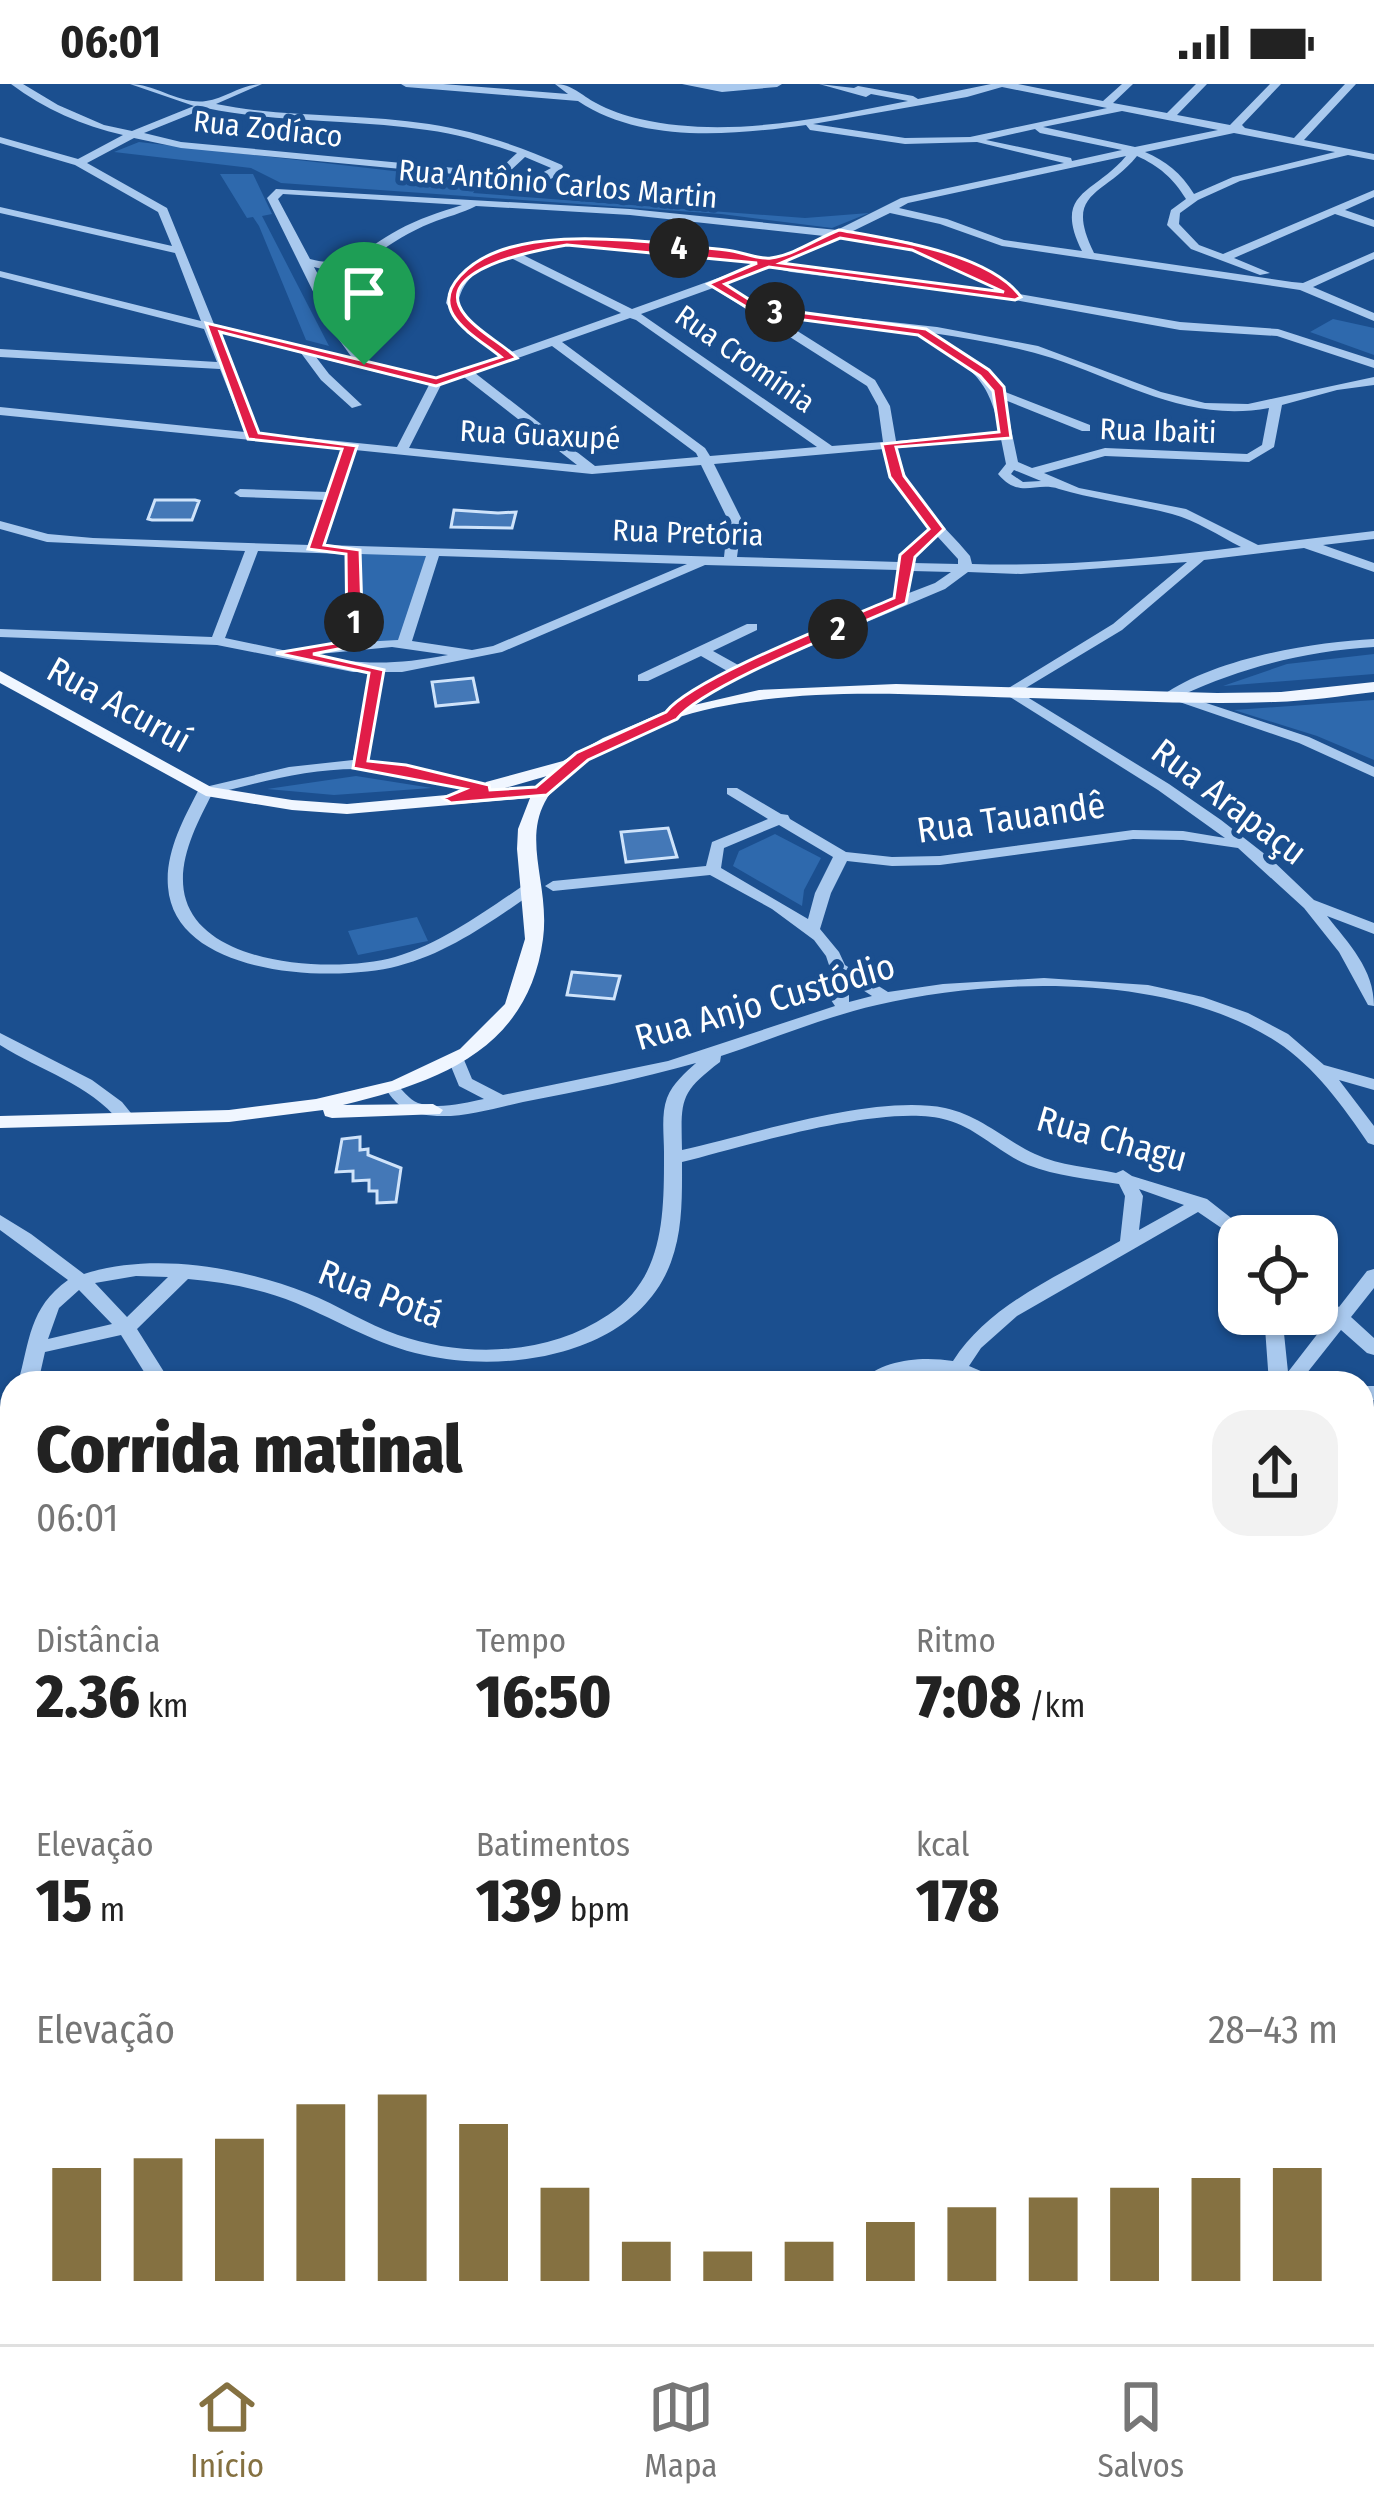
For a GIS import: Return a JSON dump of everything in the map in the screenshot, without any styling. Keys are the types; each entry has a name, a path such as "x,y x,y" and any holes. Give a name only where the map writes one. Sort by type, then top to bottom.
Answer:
{"main road":[{"name":"Rua Acuruí","path":"0,676 206,791 292,806 347,809 451,798"},
{"path":"451,798 569,764 672,716 793,688 1280,697 1374,686"},
{"path":"308,1109 394,1088 456,1059 512,1011 528,985 534,934 525,832 541,792 569,764"},
{"path":"451,798 541,792"},
{"path":"0,1122 308,1109 361,1114 433,1110"}],"street":[{"name":"Rua Zodíaco","path":"16,84 76,118 131,135 221,150 476,173 525,187 558,167 524,152"},
{"path":"135,84 201,106 440,128 524,152"},
{"path":"79,163 131,135 257,84"},
{"path":"406,84 577,98 651,122 769,129 824,124 847,115 1001,84 1374,157"},
{"path":"560,84 577,98"},
{"path":"687,84 722,89 777,84"},
{"path":"824,84 924,101"},
{"path":"1066,95 1078,84"},
{"path":"1106,103 1128,84"},
{"path":"1171,115 1202,84"},
{"path":"0,274 436,382 715,284 839,234 911,198 1132,155 1237,128 1276,84"},
{"path":"1299,139 1351,84"},
{"path":"858,89 877,110"},
{"path":"769,129 824,124 905,141 970,140 1124,106"},
{"path":"1030,128 1150,159 1176,172 1191,198"},
{"path":"0,140 79,163 163,209 253,436"},
{"path":"970,140 1077,163"},
{"path":"1350,151 1230,180 1191,198 1174,212 1176,232 1195,247 1374,317"},
{"path":"476,173 506,169 524,152"},
{"path":"1090,256 1074,222 1082,184 1132,155"},
{"path":"1037,171 1082,184"},
{"name":"Rua Antônio Carlos Martin","path":"303,261 274,194 296,189 630,212 839,234 915,247 1006,285 1015,297"},
{"path":"1223,258 1374,193"},
{"path":"303,261 326,267 357,260 405,230 484,202"},
{"path":"889,209 943,221 1003,244 1304,286 1374,255"},
{"path":"0,210 180,251"},
{"path":"1336,210 1374,224"},
{"path":"511,358 471,331 452,303 466,274 506,252 598,240 734,254 1180,326 1278,333 1374,364"},
{"name":"Rua Cromínia","path":"506,252 631,314 829,450"},
{"path":"327,303 357,260"},
{"path":"303,261 338,330 364,365"},
{"path":"1226,277 1246,267"},
{"path":"672,716 680,704 940,586 965,568 965,559 897,477 889,444 888,407 871,383 715,284"},
{"path":"758,310 1037,350 1180,401 1230,409 1276,402 1316,388 1374,381"},
{"path":"921,332 970,363 1000,394 1086,428"},
{"path":"554,342 701,451 735,520 730,562"},
{"path":"970,363 1000,343"},
{"path":"304,350 356,405"},
{"path":"0,353 227,366"},
{"path":"469,374 592,470"},
{"path":"401,452 436,382"},
{"path":"1000,394 1012,464"},
{"path":"1273,431 1276,402"},
{"name":"Rua Ibaiti","path":"1030,472 1105,452 1249,458 1264,453 1273,431 1230,409"},
{"name":"Rua Guaxupé","path":"0,410 592,470 1006,435"},
{"path":"315,549 350,446"},
{"path":"1012,464 1051,483 1181,512 1257,550"},
{"path":"1012,464 1004,474 1013,483 1030,487 1051,483"},
{"path":"240,493 334,496"},
{"path":"1347,559 1352,538 1374,521"},
{"name":"Rua Pretória","path":"0,525 82,541 965,568 1144,562 1374,535"},
{"path":"901,600 902,566 937,529"},
{"path":"1009,692 1136,613 1165,581 1215,555 1225,534"},
{"path":"1306,544 1374,568"},
{"path":"217,641 253,547"},
{"path":"353,550 355,644"},
{"path":"404,644 434,553"},
{"path":"0,633 217,641 377,670 479,655 706,561"},
{"path":"1144,562 1165,581"},
{"path":"644,678 752,627"},
{"path":"1168,696 1223,670 1283,652 1374,643"},
{"path":"283,653 355,644 404,644 479,655"},
{"path":"701,650 742,673"},
{"path":"359,765 377,670"},
{"path":"725,701 723,692 742,673"},
{"name":"Rua Arapaçu","path":"1009,692 1205,817 1243,847 1307,902 1366,967 1374,1001"},
{"path":"1168,696 1304,740 1374,773"},
{"path":"483,788 406,770 359,765 271,774 206,791 181,851 176,874 180,907 214,941 262,962 340,970 388,964 465,933 530,887"},
{"name":"Rua Tauandê","path":"732,791 842,856 923,862 1142,832 1243,847"},
{"path":"713,870 717,845 783,818"},
{"path":"814,927 823,893 842,856"},
{"path":"553,886 713,870 814,927 838,968 843,1000 866,985"},
{"path":"1307,902 1374,928"},
{"path":"838,968 886,998"},
{"name":"Rua Anjo Custódio","path":"433,1110 645,1072 725,1049 843,1000 1026,982 1170,996 1252,1022 1319,1068 1374,1138"},
{"path":"0,1038 27,1058 104,1096 126,1118"},
{"path":"645,1072 673,1107 689,1078 725,1049"},
{"path":"456,1059 465,1082 500,1101"},
{"name":"Rua Anjo Custódio","path":"1319,1068 1374,1085"},
{"path":"394,1088 406,1104 433,1110"},
{"name":"Rua Potá","path":"80,1277 136,1269 293,1295 398,1343 438,1354 524,1355 573,1341 613,1321 645,1295 670,1247 673,1107"},
{"name":"Rua Chagu","path":"673,1158 888,1112 920,1111 967,1121 1042,1164 1123,1176 1202,1203 1218,1215"},
{"path":"1123,1176 1134,1196 1129,1244"},
{"path":"959,1367 974,1343 1010,1312 1202,1203"},
{"path":"0,1221 80,1277 128,1327 154,1371"},
{"path":"39,1347 128,1327 182,1274"},
{"path":"1298,1371 1374,1275"},
{"path":"32,1371 54,1300 80,1277"},
{"path":"1338,1316 1374,1348"},
{"path":"1275,1335 1278,1371"},
{"path":"938,1371 959,1367 967,1371"}],"shaded area":[{"path":"139,142 481,181 473,193 805,218 869,213 832,228 721,214 281,183 251,168 114,152"},
{"path":"220,174 253,174 272,214 262,216 329,346 306,340 259,226 253,217 247,218"},
{"path":"1333,319 1374,328 1374,355 1310,332"},
{"path":"357,552 429,555 404,643 358,643"},
{"path":"1374,654 1374,674 1223,686 1287,664"},
{"path":"1374,700 1374,760 1234,710"},
{"path":"356,776 432,788 334,795 267,789"},
{"path":"775,834 821,858 804,890 802,906 733,866 739,851"},
{"path":"417,917 428,941 358,955 348,931"}],"building":[{"path":"155,500 199,501 192,520 148,519"},
{"path":"454,510 516,512 512,528 451,527"},
{"path":"473,678 478,702 436,706 432,682"},
{"path":"668,828 677,857 626,862 621,832"},
{"path":"572,972 620,976 614,999 567,995"},
{"path":"360,1137 360,1150 368,1149 368,1155 401,1168 396,1202 377,1203 377,1191 369,1191 369,1180 353,1181 353,1171 336,1172 342,1139"}],"route":[{"path":"364,365 211,326 253,436 350,446 315,549 353,550 355,644 283,653 377,670 359,765 406,770 483,788 451,798 541,792 582,756 672,716 680,704 720,682 901,600 902,566 937,529 897,477 889,444 1006,435 999,390 984,373 921,332 758,310 715,284 736,276 769,263 809,247 839,234 915,247 1006,285 1015,297 791,269 781,267 769,263 749,256 734,254 567,241 498,255 466,274 455,289 452,303 459,317 511,358 436,382 364,365"}]}
